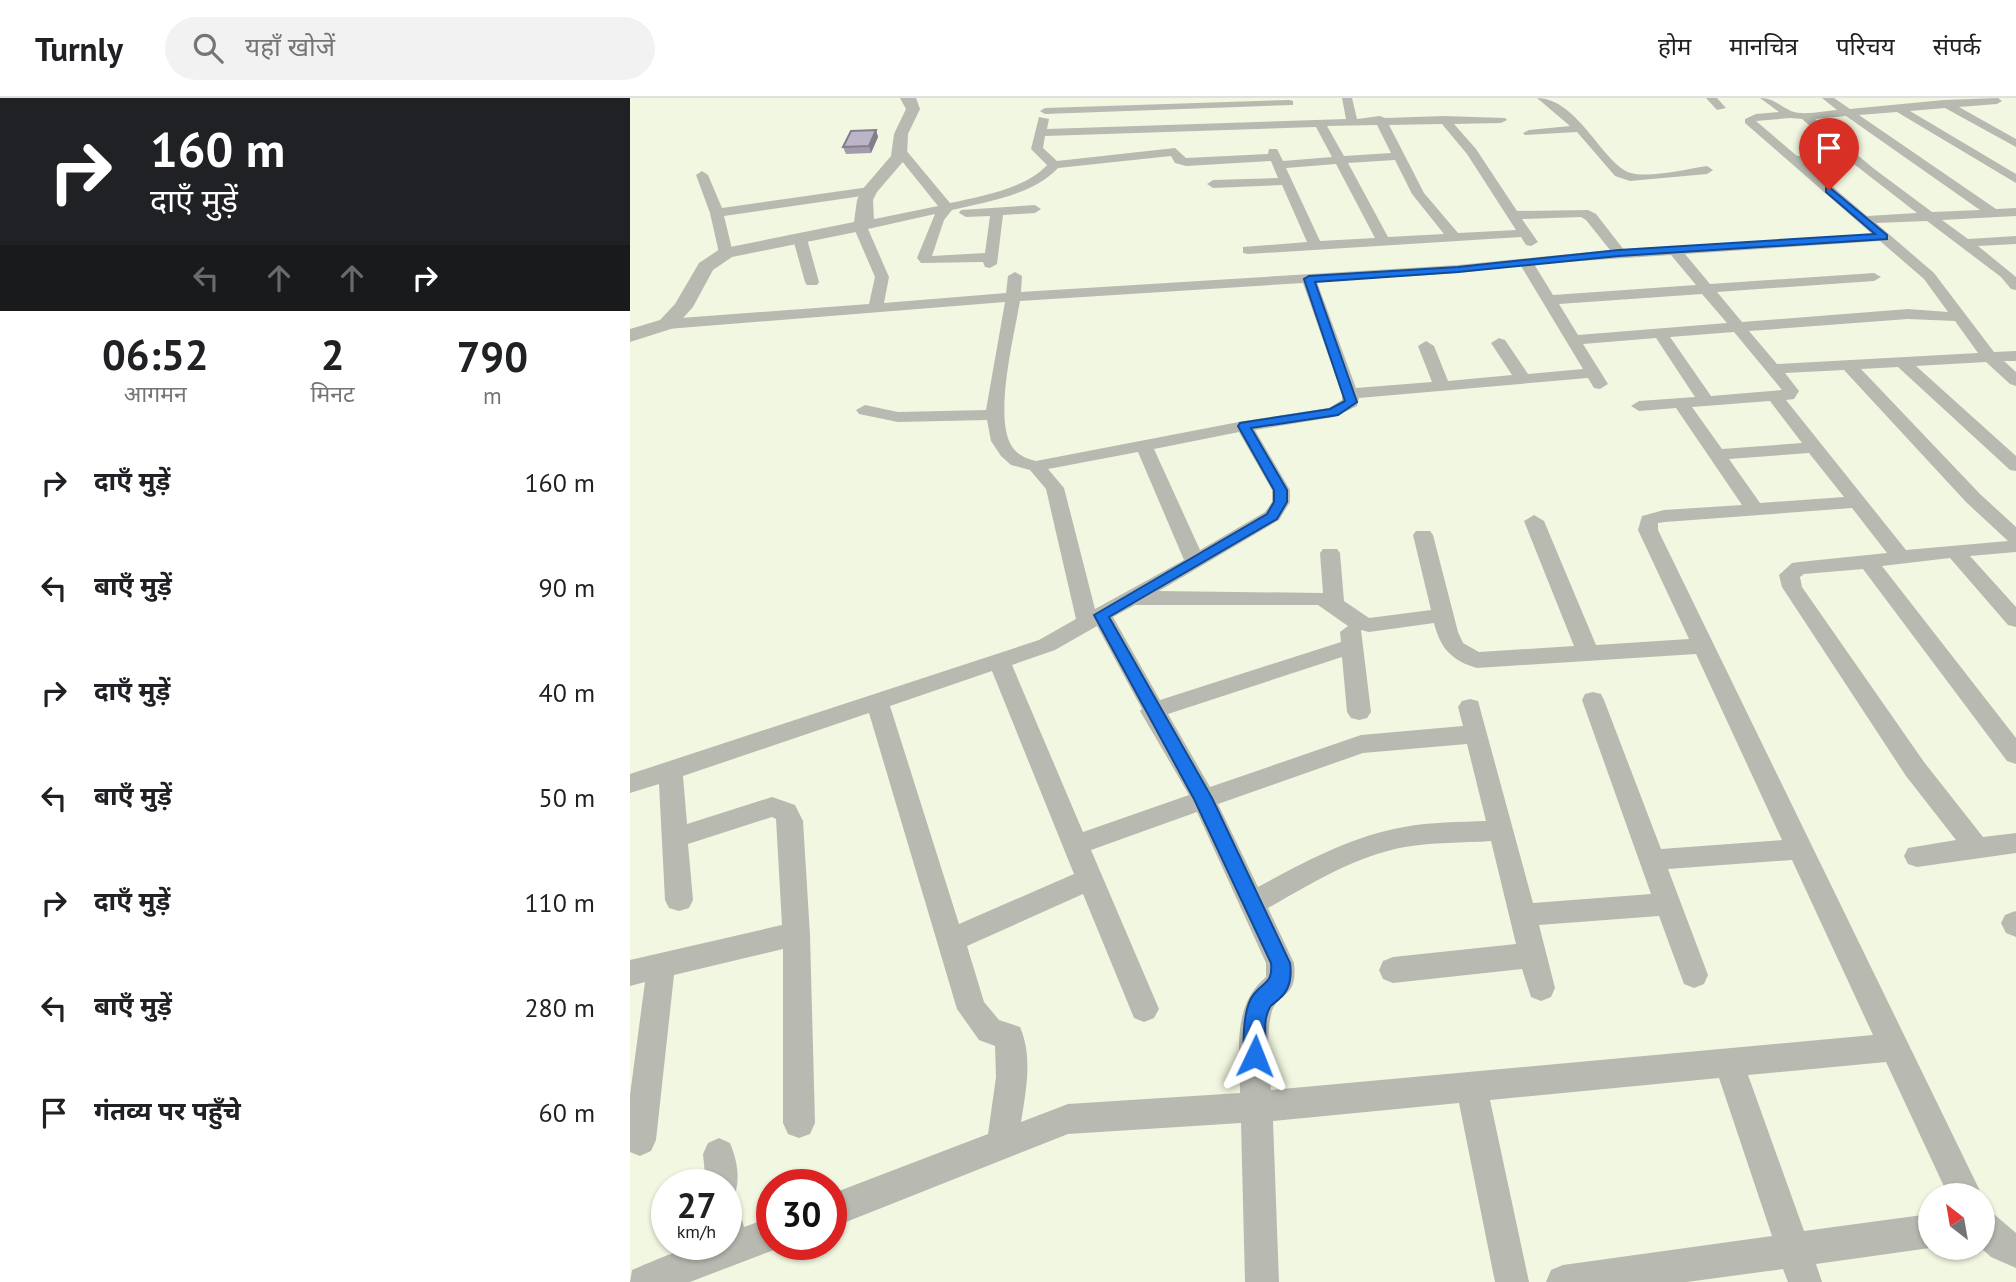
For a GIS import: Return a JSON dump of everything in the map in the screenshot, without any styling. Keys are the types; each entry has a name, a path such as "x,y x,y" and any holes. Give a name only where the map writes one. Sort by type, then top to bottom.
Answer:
{"street":[{"path":"860,226 865,220 865,200 869,191 894,166 901,152 901,134 913,109 907,98"},
{"path":"1048,98 1037,149 1054,165 1175,152"},
{"path":"1347,98 1352,122"},
{"path":"1542,98 1580,128 1619,173 1628,177 1707,170"},
{"path":"1711,98 1721,108"},
{"path":"1765,98 1790,114"},
{"path":"1827,98 1853,113 1993,213"},
{"path":"1881,98 2016,179"},
{"path":"1045,111 1165,102 1289,100 1289,125"},
{"path":"1940,101 2016,144"},
{"path":"1998,101 1940,101 1853,113 1756,117 1749,121 1929,276 1989,357 2016,381"},
{"path":"1165,102 1168,130 1175,152 1179,160 1186,162 1340,160 1397,156"},
{"path":"1805,116 1853,157 1965,243 2011,274 2016,286"},
{"path":"1380,119 1418,194 1454,237"},
{"path":"1040,133 1168,130 1380,119 1501,120"},
{"path":"1444,120 1472,152 1542,259"},
{"path":"1320,123 1384,242"},
{"path":"1529,133 1580,128"},
{"path":"1270,143 1316,247"},
{"path":"901,152 944,211"},
{"path":"1794,160 1853,157"},
{"path":"667,324 683,307 706,267 726,253 944,211 1040,179 1051,173 1054,165"},
{"path":"702,175 717,212 726,253"},
{"path":"1213,184 1285,181"},
{"path":"717,212 869,191"},
{"path":"944,211 997,212 1035,209"},
{"path":"944,211 924,258 926,260 991,260 997,212"},
{"path":"1514,215 1574,212 1588,215 1619,253"},
{"path":"1864,220 2016,212"},
{"path":"860,226 882,277 875,308"},
{"path":"630,336 667,324 1013,297 1309,279 1357,260 1384,242 1526,233"},
{"path":"1248,250 1316,247 1357,260 1458,270 1542,259 1619,253 1883,237"},
{"path":"800,239 812,282"},
{"path":"1965,243 2016,240"},
{"path":"1639,406 1787,395 1791,391 1674,250"},
{"path":"1525,261 1596,379"},
{"path":"1015,276 995,415 1000,441 1007,452 1017,461 1036,466 1244,426 1334,412 1351,402 1309,279"},
{"path":"1549,300 1874,277"},
{"path":"1572,340 1908,313 1960,317"},
{"path":"1660,333 1706,401"},
{"path":"1499,343 1523,379"},
{"path":"1426,346 1442,386"},
{"path":"1772,369 2016,356"},
{"path":"1901,361 2016,466"},
{"path":"1847,364 1973,498 2013,548"},
{"path":"1350,394 1523,379 1596,379"},
{"path":"1774,396 1901,557"},
{"path":"1681,403 1756,511"},
{"path":"865,411 898,417 995,415"},
{"path":"630,784 1047,645 1195,562 1272,516 1281,502 1281,490 1244,426"},
{"path":"1144,445 1195,562"},
{"path":"1717,455 1814,447"},
{"path":"1036,466 1055,488 1094,618 1203,798 1280,963 1282,977 1275,990 1261,1001 1254,1031 1262,1282"},
{"path":"1858,502 1664,516 1649,520 1648,530 1959,1183"},
{"path":"1534,521 1588,653"},
{"path":"1423,535 1450,645 1461,654 1477,660 1703,646"},
{"path":"1977,848 1915,769 1792,587 1789,575 1799,568 1955,551 2013,548"},
{"path":"1955,551 2016,621"},
{"path":"1330,553 1334,601 1357,623 1369,625 1443,615"},
{"path":"1868,562 2016,755"},
{"path":"1133,598 1318,598 1334,601"},
{"path":"1350,619 1359,712"},
{"path":"1152,711 1353,646"},
{"path":"999,662 1144,1009"},
{"path":"1593,699 1694,975"},
{"path":"878,703 972,1009 989,1030 1009,1037 1013,1054 1002,1145"},
{"path":"1470,707 1541,988"},
{"path":"1075,845 1361,744 1476,734"},
{"path":"670,769 679,900"},
{"path":"675,838 772,807 786,812 790,821 797,903 795,934 799,1123"},
{"path":"1252,903 1333,860 1380,843 1406,837 1501,830"},
{"path":"1917,856 2016,843"},
{"path":"1652,860 1800,849"},
{"path":"951,940 1089,879"},
{"path":"1522,915 1668,904"},
{"path":"630,973 795,934"},
{"path":"1393,970 1532,955"},
{"path":"640,1140 661,967"},
{"path":"847,1205 1068,1119 1256,1107 1895,1047"},
{"path":"1729,1063 1805,1282"},
{"path":"1472,1088 1512,1282"},
{"path":"1563,1282 1918,1233"},
{"path":"1995,1238 2016,1251"},
{"path":"644,1282 682,1260"}],"building":[{"path":"876,130 869,146 843,147 851,131"}],"route":[{"path":"1255,1056 1254,1031 1261,1001 1275,990 1282,977 1280,963 1203,798 1152,711 1101,615 1272,516 1281,502 1281,490 1244,426 1334,412 1351,402 1309,279 1458,270 1542,259 1619,253 1883,237 1829,190"}]}
